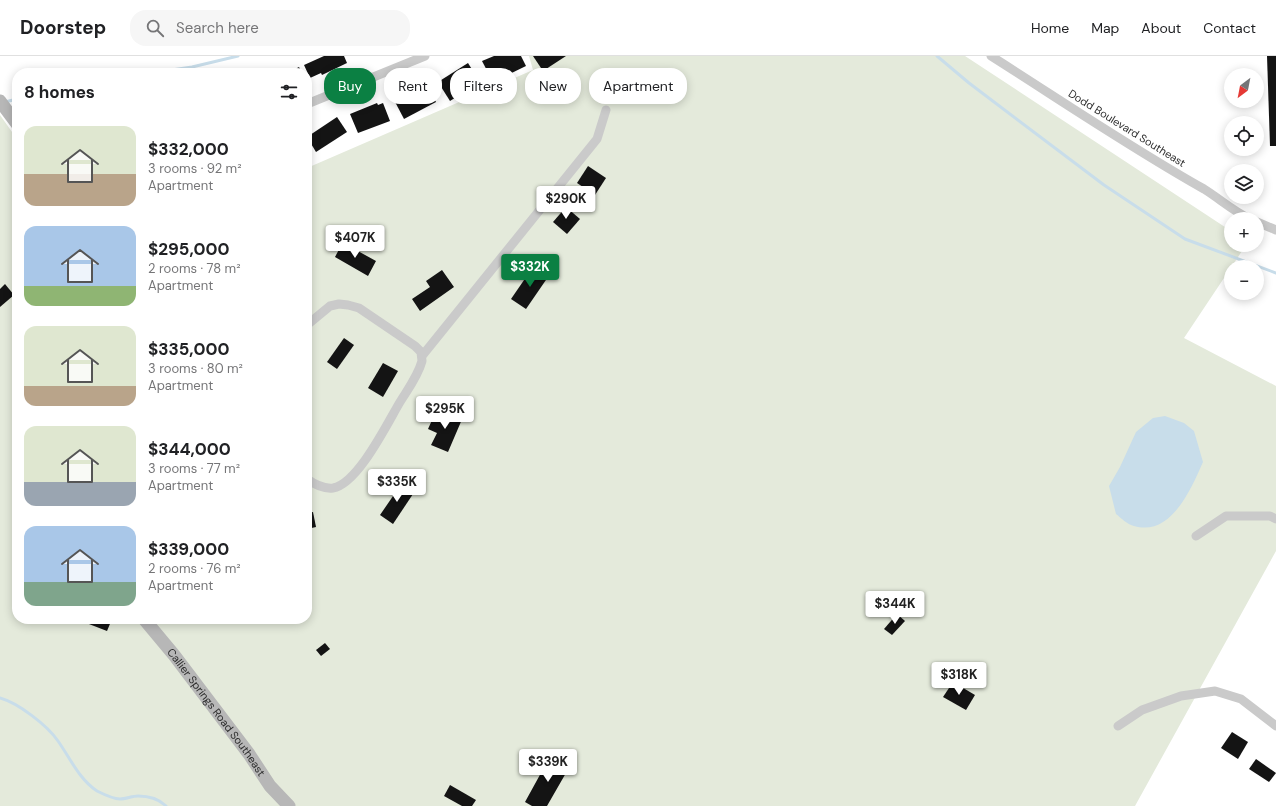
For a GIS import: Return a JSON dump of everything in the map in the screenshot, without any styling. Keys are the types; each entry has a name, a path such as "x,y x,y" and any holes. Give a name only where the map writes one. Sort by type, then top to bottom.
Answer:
{"street":[{"path":"312,102 425,56"},
{"name":"Dodd Boulevard Southeast","path":"991,56 1147,157 1209,192 1237,212"},
{"path":"0,101 12,117"},
{"path":"312,481 324,487 334,488 343,483 358,470 370,453 421,366 422,356 597,139 606,110"},
{"path":"1264,225 1276,230"},
{"path":"312,321 330,306 339,304 359,308 415,346 422,356"},
{"path":"1196,536 1226,516 1270,516 1276,519"},
{"name":"Callier Springs Road Southeast","path":"148,624 174,655 244,748 270,786 289,806"},
{"path":"1118,726 1142,710 1181,696 1215,692 1242,699 1276,726"}],"green space":[{"path":"529,56 965,56 1224,226 1224,252 1241,252 1236,260 1224,260 1224,278 1184,338 1276,386 1276,551 1135,806 0,806 0,115 12,132 12,624 312,624 312,166 455,104 517,104 517,77 525,73 525,104 581,104 581,68 532,68"}],"water":[{"path":"1165,416 1184,423 1194,431 1203,462 1186,497 1169,518 1159,524 1147,528 1134,526 1116,514 1109,486 1120,467 1136,432 1153,418"}],"building":[{"path":"324,56 344,56 347,63 337,68 324,68 324,74 322,75 321,73 312,77 312,68 305,68 304,65"},
{"path":"494,56 521,56 526,66 517,70 517,68 486,68 482,61"},
{"path":"533,56 566,56 548,68 541,68"},
{"path":"1267,56 1276,56 1276,146 1270,146"},
{"path":"468,63 471,68 460,68"},
{"path":"450,74 450,101 442,88 442,79"},
{"path":"376,103 378,105 383,103 390,121 358,133 350,114"},
{"path":"396,104 432,104 404,119"},
{"path":"337,117 347,132 316,152 312,145 312,134"},
{"path":"588,166 606,178 595,195 577,183"},
{"path":"566,207 580,219 567,234 553,222"},
{"path":"344,240 352,244 349,249 354,252 356,250 376,261 368,276 335,257"},
{"path":"533,267 548,277 526,309 511,299"},
{"path":"442,270 454,287 420,311 412,299 430,287 426,281"},
{"path":"5,284 12,293 12,297 0,307 0,289"},
{"path":"344,338 354,345 337,369 327,362"},
{"path":"383,363 398,371 383,397 368,388"},
{"path":"447,410 463,417 448,452 431,445 437,433 428,429 433,418 442,422"},
{"path":"402,483 415,491 393,524 380,515"},
{"path":"312,512 316,527 312,528"},
{"path":"897,614 905,621 892,635 884,629"},
{"path":"89,624 110,624 107,631"},
{"path":"325,643 330,649 321,656 316,650"},
{"path":"953,682 975,695 966,710 943,697"},
{"path":"1232,732 1248,742 1238,759 1221,748"},
{"path":"569,757 574,759 547,806 532,806 525,802 547,762 551,764 554,760 564,766"},
{"path":"1256,759 1276,773 1269,782 1249,769"},
{"path":"450,785 476,800 472,806 462,806 444,796"}],"waterway":[{"path":"185,68 238,56"},
{"path":"937,56 969,83 1104,185 1185,239 1276,273"},
{"path":"5,102 12,100"},
{"path":"0,698 32,715 47,728 58,741 85,781 97,791 118,799 134,796 149,797 160,801 166,806"}]}
